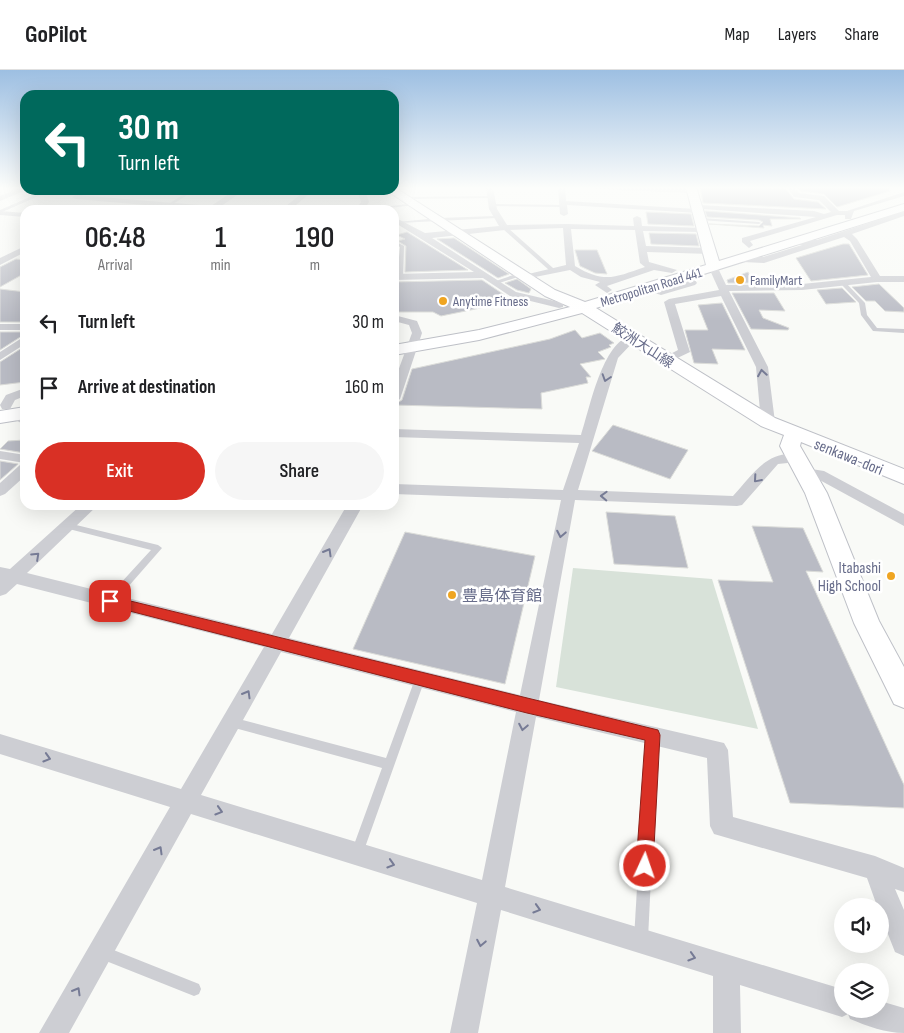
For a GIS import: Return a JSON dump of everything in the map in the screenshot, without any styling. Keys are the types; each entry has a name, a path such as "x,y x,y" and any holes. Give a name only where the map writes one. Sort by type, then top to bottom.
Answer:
{"main road":[{"name":"鮫洲大山線","path":"458,232 550,293 632,338 768,422 794,433"},
{"path":"704,232 712,259"},
{"name":"Metropolitan Road 441","path":"746,252 798,232"},
{"name":"Metropolitan Road 441","path":"399,341 414,342 503,331 570,304 608,285 712,259 795,242 826,232"},
{"name":"Metropolitan Road 441","path":"399,348 414,342 487,324 644,288 687,275 712,259"},
{"path":"794,433 790,446 816,493 867,623 904,695"},
{"name":"senkawa-dori","path":"794,433 904,477"}],"street":[{"path":"412,232 513,294 570,304"},
{"path":"416,232 481,275"},
{"path":"424,236 458,232"},
{"path":"567,232 571,266"},
{"path":"640,232 645,263 653,267 672,270"},
{"path":"779,232 745,240 746,252 764,260 850,232"},
{"path":"844,234 852,239 877,279"},
{"path":"795,242 817,243"},
{"path":"644,249 712,259 724,290 762,367 768,422"},
{"path":"0,252 20,254"},
{"path":"0,262 20,254"},
{"path":"524,275 571,266 584,275 608,285 653,267"},
{"path":"399,277 481,275"},
{"path":"665,360 684,352 669,302 724,290 844,284 877,279 904,279"},
{"path":"399,320 413,324 417,328 399,385"},
{"path":"0,328 20,327"},
{"path":"464,1033 569,495 612,358 618,348 632,338"},
{"path":"0,357 20,343"},
{"path":"13,412 10,398 20,394"},
{"path":"399,432 586,439"},
{"path":"0,455 20,458"},
{"path":"399,488 737,501 773,461 780,458 819,474 904,521"},
{"path":"0,491 20,473"},
{"path":"0,589 7,575 68,526 85,510"},
{"path":"53,1033 352,510"},
{"path":"7,575 527,706 717,750 722,826 875,868 904,880"},
{"path":"0,744 834,1001"},
{"path":"875,868 904,943"},
{"path":"726,967 727,1033"},
{"path":"889,1018 904,1022"}],"lane":[{"path":"509,232 551,269"},
{"path":"399,244 402,246 399,265"},
{"path":"496,282 524,275"},
{"path":"844,284 862,303 864,315 875,330 904,331"},
{"path":"68,526 158,548 110,601"},
{"path":"357,854 420,679"},
{"path":"231,722 389,764"},
{"path":"640,941 652,735"},
{"path":"100,951 194,989"}],"shaded area":[{"path":"573,568 712,579 758,729 556,687"}],"building":[{"path":"407,232 468,270 405,272 406,246 399,241 405,239 399,234"},
{"path":"649,233 696,234 699,246 651,244"},
{"path":"454,238 509,274 498,278 437,239"},
{"path":"843,244 849,244 868,275 811,281 796,258"},
{"path":"575,250 597,250 607,274 595,273 580,266"},
{"path":"16,259 20,259 20,276 0,287 0,267"},
{"path":"748,272 754,283 728,283 727,280"},
{"path":"517,279 531,289 529,293 517,290 505,283"},
{"path":"482,280 509,298 520,300 441,316 433,312 399,312 399,282"},
{"path":"879,284 904,308 904,312 885,311 875,301 866,301 852,287"},
{"path":"842,288 856,302 826,304 817,290"},
{"path":"0,289 20,291 20,322 0,322"},
{"path":"732,293 774,293 785,311 759,310 763,318 789,328 788,330 751,329"},
{"path":"722,303 745,350 712,349 718,364 694,363 685,330 708,330 698,305"},
{"path":"575,330 582,338 600,333 614,343 609,345 611,347 598,352 605,359 580,364 591,377 586,377 588,383 541,393 542,409 399,405 412,369 550,339"},
{"path":"0,332 20,332 20,337 0,350"},
{"path":"20,349 20,383 0,385 0,362"},
{"path":"613,425 688,450 670,479 592,451"},
{"path":"20,440 20,452 0,449 8,441"},
{"path":"0,461 18,464 0,480"},
{"path":"606,512 675,516 688,568 614,564"},
{"path":"752,526 803,528 823,572 806,571 904,785 904,808 790,803 718,580 773,582"},
{"path":"405,532 535,556 505,684 353,649"}],"place":[{"name":"FamilyMart","path":"740,280"},
{"name":"Anytime Fitness","path":"443,301"},
{"name":"Itabashi High School","path":"891,576"},
{"name":"豊島体育館","path":"452,595"}],"route":[{"path":"110,601 527,706 652,735 645,866"}]}
